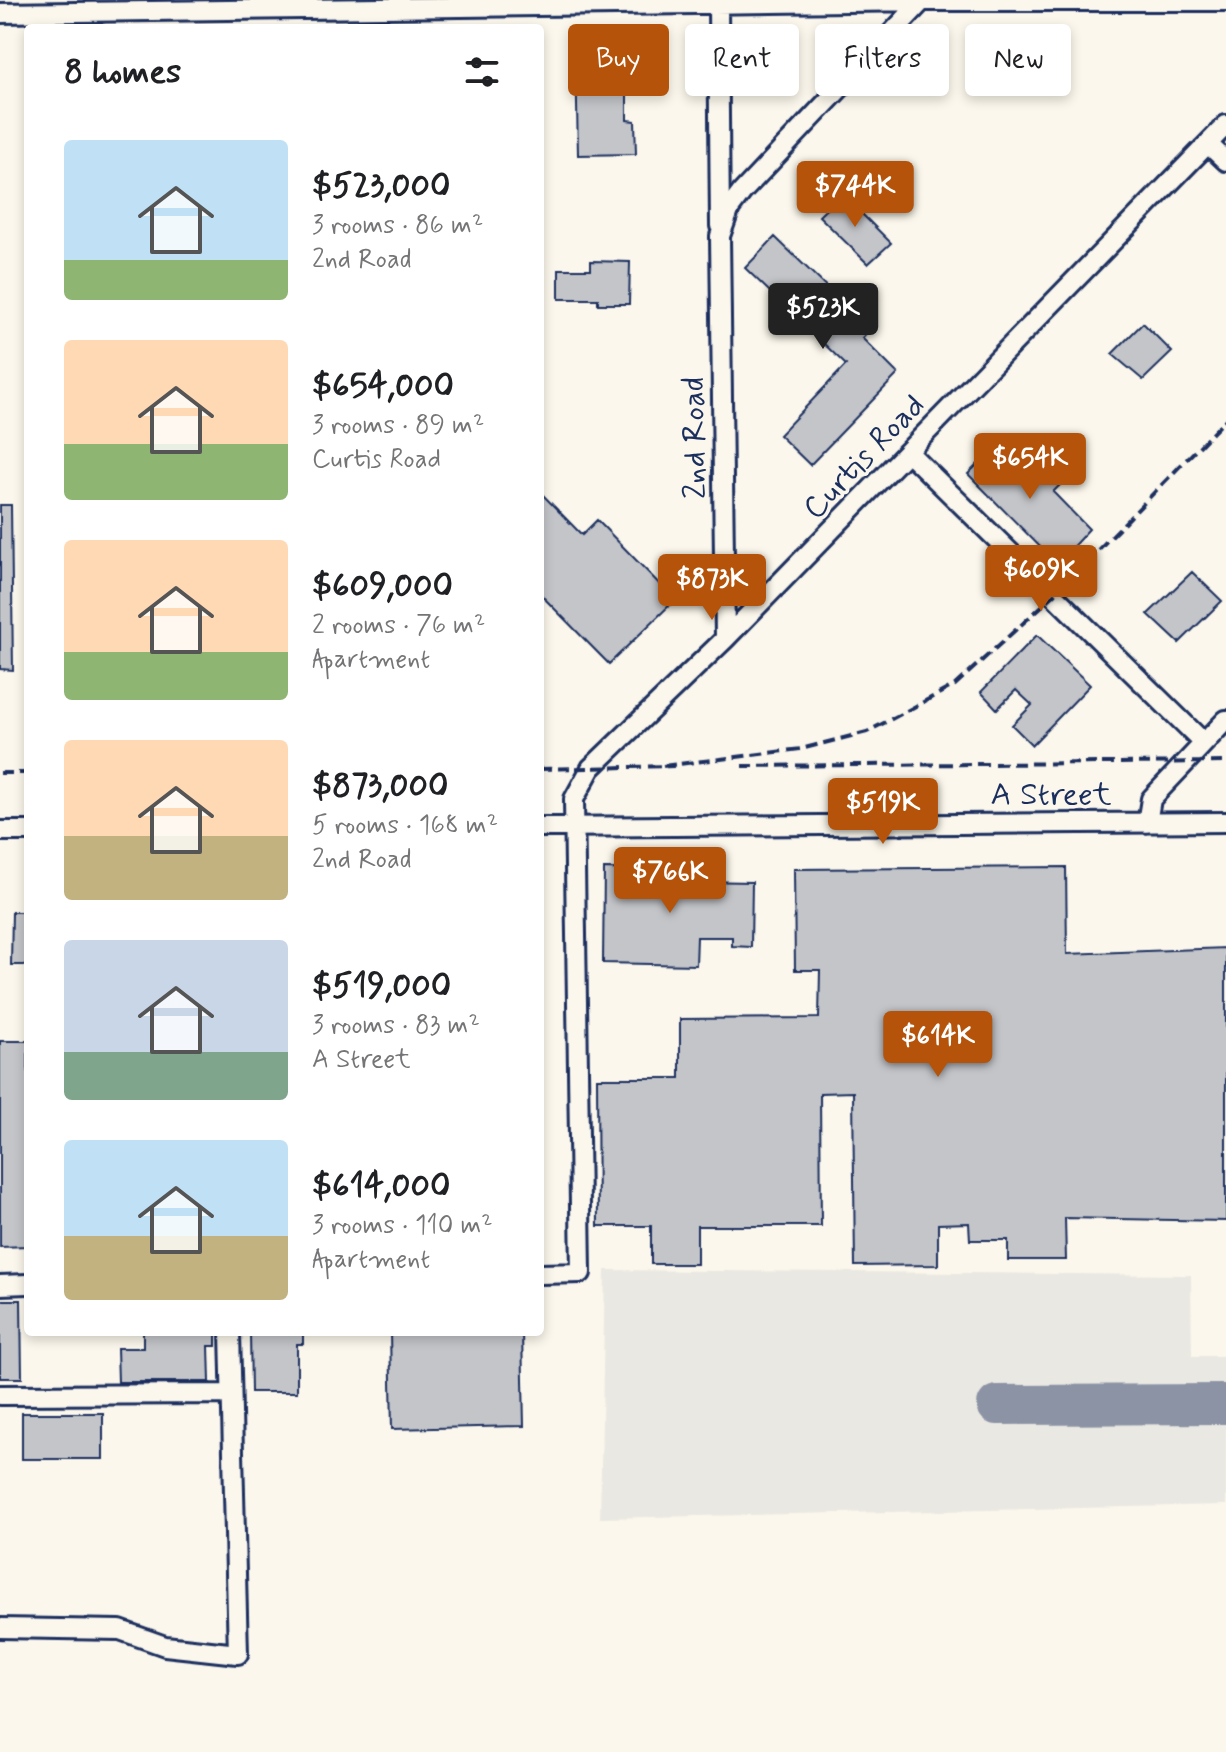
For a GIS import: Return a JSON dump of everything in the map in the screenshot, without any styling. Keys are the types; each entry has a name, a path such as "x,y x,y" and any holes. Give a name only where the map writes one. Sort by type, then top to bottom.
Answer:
{"street":[{"path":"0,13 164,20 294,18 515,3 718,5 923,0 1226,1"},
{"name":"2nd Road","path":"720,236 730,208 742,192 923,0"},
{"name":"2nd Road","path":"718,5 725,639"},
{"name":"Curtis Road","path":"544,1274 581,1273 574,799 591,768 725,639 909,453 1226,125"},
{"path":"1208,144 1226,161"},
{"path":"909,453 1203,742"},
{"path":"1147,823 1151,799 1226,720"},
{"name":"A Street","path":"544,827 1226,822"},
{"path":"0,831 24,831"},
{"path":"0,1285 24,1284"},
{"path":"0,1628 120,1630 165,1646 238,1654 230,1336"},
{"path":"0,1395 231,1394"}],"shaded area":[{"path":"605,1270 1191,1275 1192,1356 1226,1356 1226,1505 600,1518"}],"building":[{"path":"577,96 627,96 627,120 635,121 636,154 578,155"},
{"path":"842,194 891,243 868,264 819,216"},
{"path":"775,237 870,329 862,338 898,374 810,465 779,435 846,365 745,268"},
{"path":"591,261 630,262 629,304 598,304 598,299 559,299 559,269 591,269"},
{"path":"1143,323 1172,352 1143,380 1112,354"},
{"path":"1001,441 1043,482 1054,471 1064,481 1053,492 1089,529 1057,564 968,474"},
{"path":"544,496 582,535 597,520 675,600 609,664 544,598"},
{"path":"0,505 11,505 13,670 0,669"},
{"path":"1192,572 1222,601 1179,643 1148,614"},
{"path":"1037,635 1090,685 1032,745 1012,725 1032,705 1016,690 997,709 981,692"},
{"path":"1066,867 1067,954 1226,948 1226,1221 1065,1218 1066,1260 1008,1260 1008,1240 970,1240 969,1223 938,1224 938,1265 855,1266 853,1092 820,1093 821,1226 697,1226 697,1264 651,1264 651,1226 598,1226 597,1078 680,1078 680,1019 819,1018 820,970 795,970 794,869"},
{"path":"604,869 698,870 697,881 752,882 751,947 732,946 732,937 697,937 696,965 603,963"},
{"path":"12,912 24,912 24,965 11,965"},
{"path":"0,1041 24,1041 24,1246 0,1247"},
{"path":"0,1300 21,1300 22,1378 0,1378"},
{"path":"143,1336 216,1336 216,1346 209,1346 210,1382 118,1382 117,1348 143,1348"},
{"path":"250,1336 303,1336 303,1344 297,1344 297,1392 251,1392"},
{"path":"390,1336 522,1336 524,1426 392,1429"},
{"path":"22,1413 103,1413 103,1459 22,1459"}],"taxiway":[{"path":"997,1405 1226,1404"}],"railway":[{"path":"663,766 801,749 867,732 955,685 1054,595 1226,419"},
{"path":"742,766 1226,762"},
{"path":"544,769 674,766"},
{"path":"0,773 24,773"}]}
